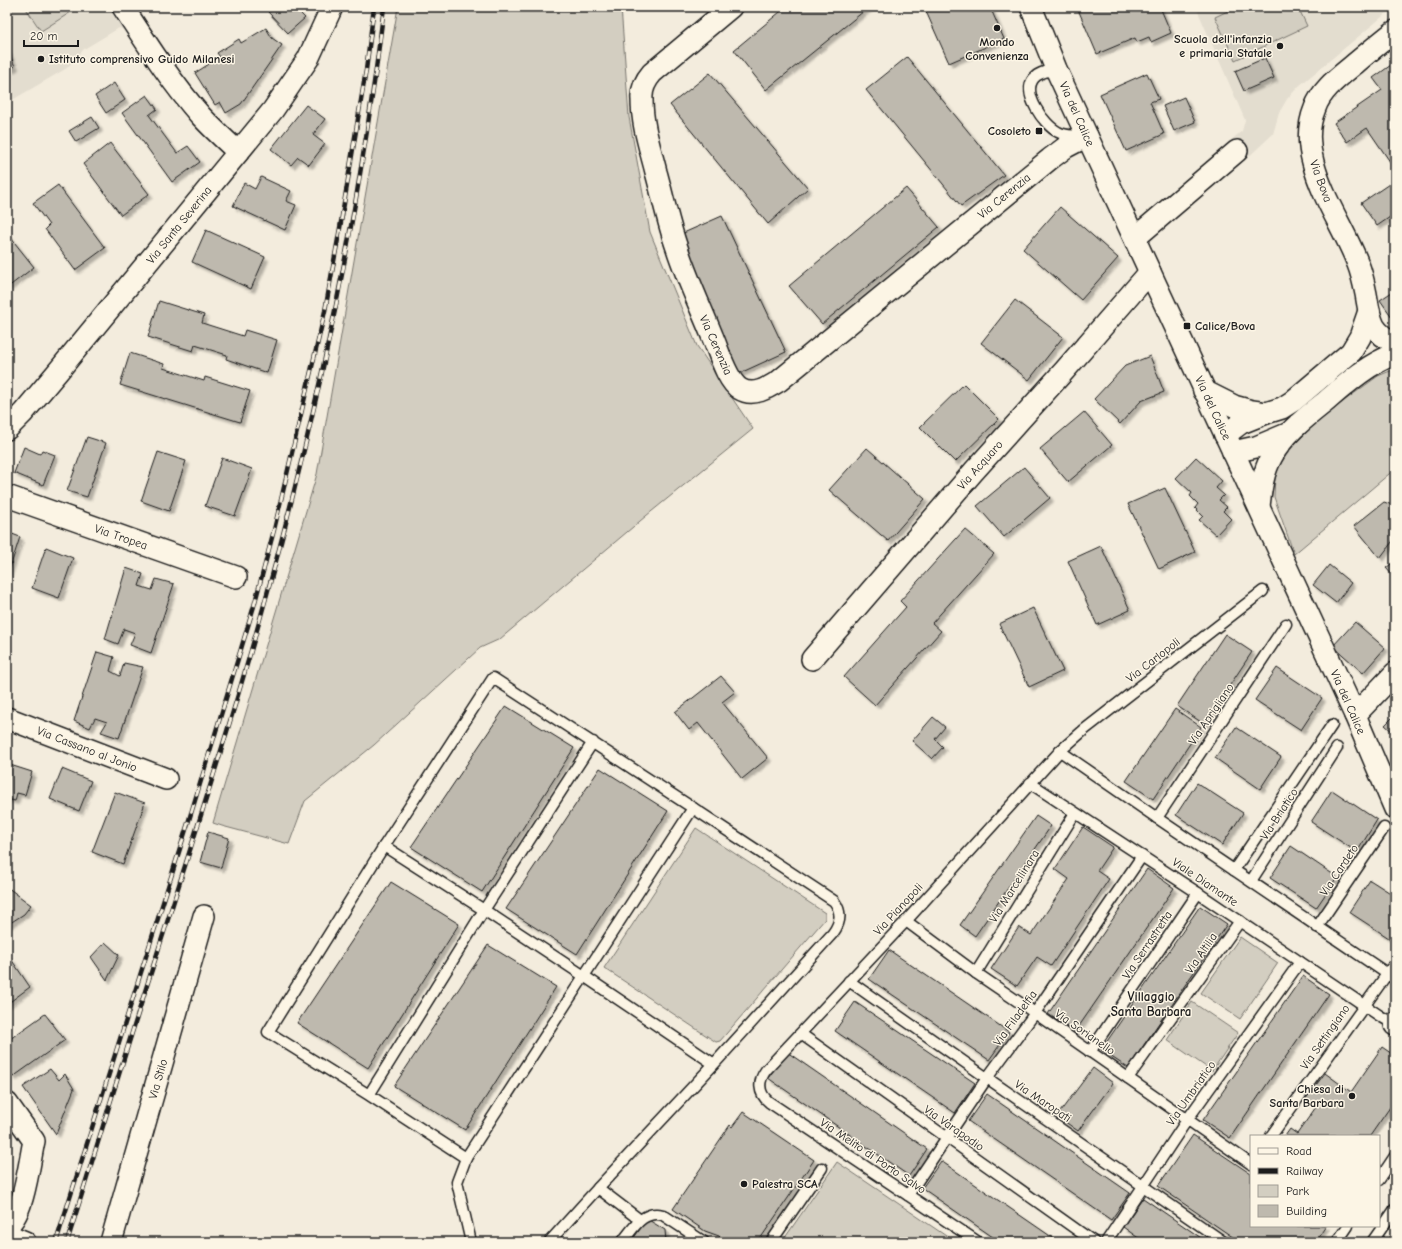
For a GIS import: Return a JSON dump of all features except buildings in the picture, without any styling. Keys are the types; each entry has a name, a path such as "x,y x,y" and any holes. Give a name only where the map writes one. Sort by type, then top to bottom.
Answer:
{"street":[{"path":"123,7 166,72 183,94 200,115 238,152"},
{"name":"Via Santa Severina","path":"7,429 60,369 273,110 291,85 315,45 332,7"},
{"name":"Via Cerenzia","path":"731,7 652,73 645,81 642,90 642,101 646,134 676,247 727,372 738,388 743,390 752,392 761,390 779,381 1050,159 1066,147 1087,136"},
{"name":"Via del Calice","path":"1031,7 1056,68 1355,715 1395,809"},
{"name":"Via Bova","path":"1395,31 1338,77 1325,90 1315,108 1310,132 1310,150 1313,163 1333,213 1358,264 1364,282 1372,321 1377,330 1386,338 1395,343"},
{"path":"1135,238 1237,151"},
{"name":"Via Acquaro","path":"812,659 974,471 1066,370 1150,272"},
{"name":"Via Bova","path":"1229,443 1241,423 1278,410 1290,403 1351,352 1360,337 1369,311"},
{"path":"1259,506 1261,489 1268,464 1290,432 1362,372 1376,362 1395,354"},
{"path":"1204,391 1234,406 1266,413"},
{"path":"1229,443 1256,447 1290,432"},
{"name":"Via Tropea","path":"7,496 236,577"},
{"path":"1355,715 1395,673"},
{"name":"Via Cassano al Jonio","path":"7,718 166,779"},
{"name":"Via Stilo","path":"111,1242 204,916"},
{"path":"7,1103 34,1141 21,1205 11,1223 7,1225"},
{"path":"7,1232 15,1238 25,1242"}],"lane":[{"path":"1056,68 1042,73 1034,78 1029,88 1031,98 1041,116 1053,129 1067,135 1087,136"},
{"name":"Via Carlopoli","path":"1060,751 1084,730 1263,591"},
{"name":"Via Aprigliano","path":"1157,818 1286,624"},
{"path":"466,1158 268,1032 384,846 493,678 820,891 834,901 840,911 839,924 833,933 714,1064 548,1242"},
{"name":"Via Briatico","path":"1234,870 1332,725"},
{"path":"369,1095 484,910 593,742"},
{"name":"Via Briatico","path":"1251,881 1337,748"},
{"path":"1060,751 1391,976"},
{"name":"Via Pianopoli","path":"760,1087 761,1078 766,1070 906,921 1060,751"},
{"path":"1314,751 1329,761"},
{"name":"Viale Diamante","path":"1030,783 1240,921 1364,1006 1395,1024"},
{"path":"471,1242 457,1182 466,1158 693,808"},
{"name":"Via Marcellinara","path":"976,973 1075,813"},
{"name":"Via Cardeto","path":"1317,927 1384,828"},
{"path":"384,846 584,976 714,1064"},
{"name":"Via Filadelfia","path":"908,1195 986,1078 1035,1013 1142,856"},
{"name":"Via Serrastretta","path":"1090,1052 1198,893"},
{"name":"Via Sorianello","path":"906,921 976,973 1250,1163"},
{"name":"Via Altilia","path":"1128,1078 1240,921"},
{"name":"Via Umbriatico","path":"1106,1242 1188,1120 1300,962"},
{"name":"Via Settingiano","path":"1272,1135 1364,1006 1391,976 1395,963"},
{"name":"Via Maropati","path":"850,981 986,1078 1224,1242"},
{"name":"Via Varapodio","path":"801,1034 1094,1242"},
{"name":"Via Melito di Porto Salvo","path":"760,1087 763,1096 769,1102 978,1242"},
{"path":"1380,1178 1395,1156"},
{"path":"771,1242 822,1168"},
{"path":"598,1188 640,1220"},
{"path":"1372,1242 1395,1209"},
{"path":"622,1242 640,1220 651,1213 663,1214 704,1242"},
{"path":"1337,1242 1347,1227"}],"shaded area":[{"name":"Istituto comprensivo Guido Milanesi","path":"7,7 109,7 129,31 119,28 84,49 67,68 7,103"},
{"name":"Scuola dell'infanzia e primaria Statale","path":"1196,7 1394,7 1299,86 1287,99 1279,113 1273,134 1244,161 1230,141 1242,131 1245,120"}],"green space":[{"path":"25,7 79,7 41,31"},
{"path":"398,7 621,7 629,117 650,232 697,346 753,429 646,516 500,639 480,648 374,745 305,801 289,844 213,823 317,474"},
{"path":"1236,7 1298,7 1307,26 1235,60 1215,17"},
{"path":"1395,369 1395,469 1294,554 1274,497 1275,476 1286,452 1326,414 1378,376"},
{"path":"696,828 825,913 825,919 720,1041 716,1042 604,968"},
{"path":"1240,937 1278,963 1240,1019 1201,993"},
{"path":"1192,1002 1238,1033 1212,1071 1167,1040"},
{"path":"837,1162 955,1242 782,1242"}],"railway":[{"path":"56,1242 189,820 254,606 274,530 325,311 366,70 374,7"},
{"path":"67,1242 228,727 262,613 292,499 321,377 346,254 367,131 384,7"}],"place":[{"name":"Mondo Convenienza","path":"997,28"},
{"name":"Scuola dell'infanzia e primaria Statale","path":"1280,46"},
{"name":"Istituto comprensivo Guido Milanesi","path":"41,59"},
{"name":"Cosoleto","path":"1039,131"},
{"name":"Calice/Bova","path":"1187,326"},
{"name":"Chiesa di Santa Barbara","path":"1352,1096"},
{"name":"Palestra SCA","path":"744,1184"}],"district":[{"name":"Villaggio Santa Barbara","path":"1151,1004"}]}
